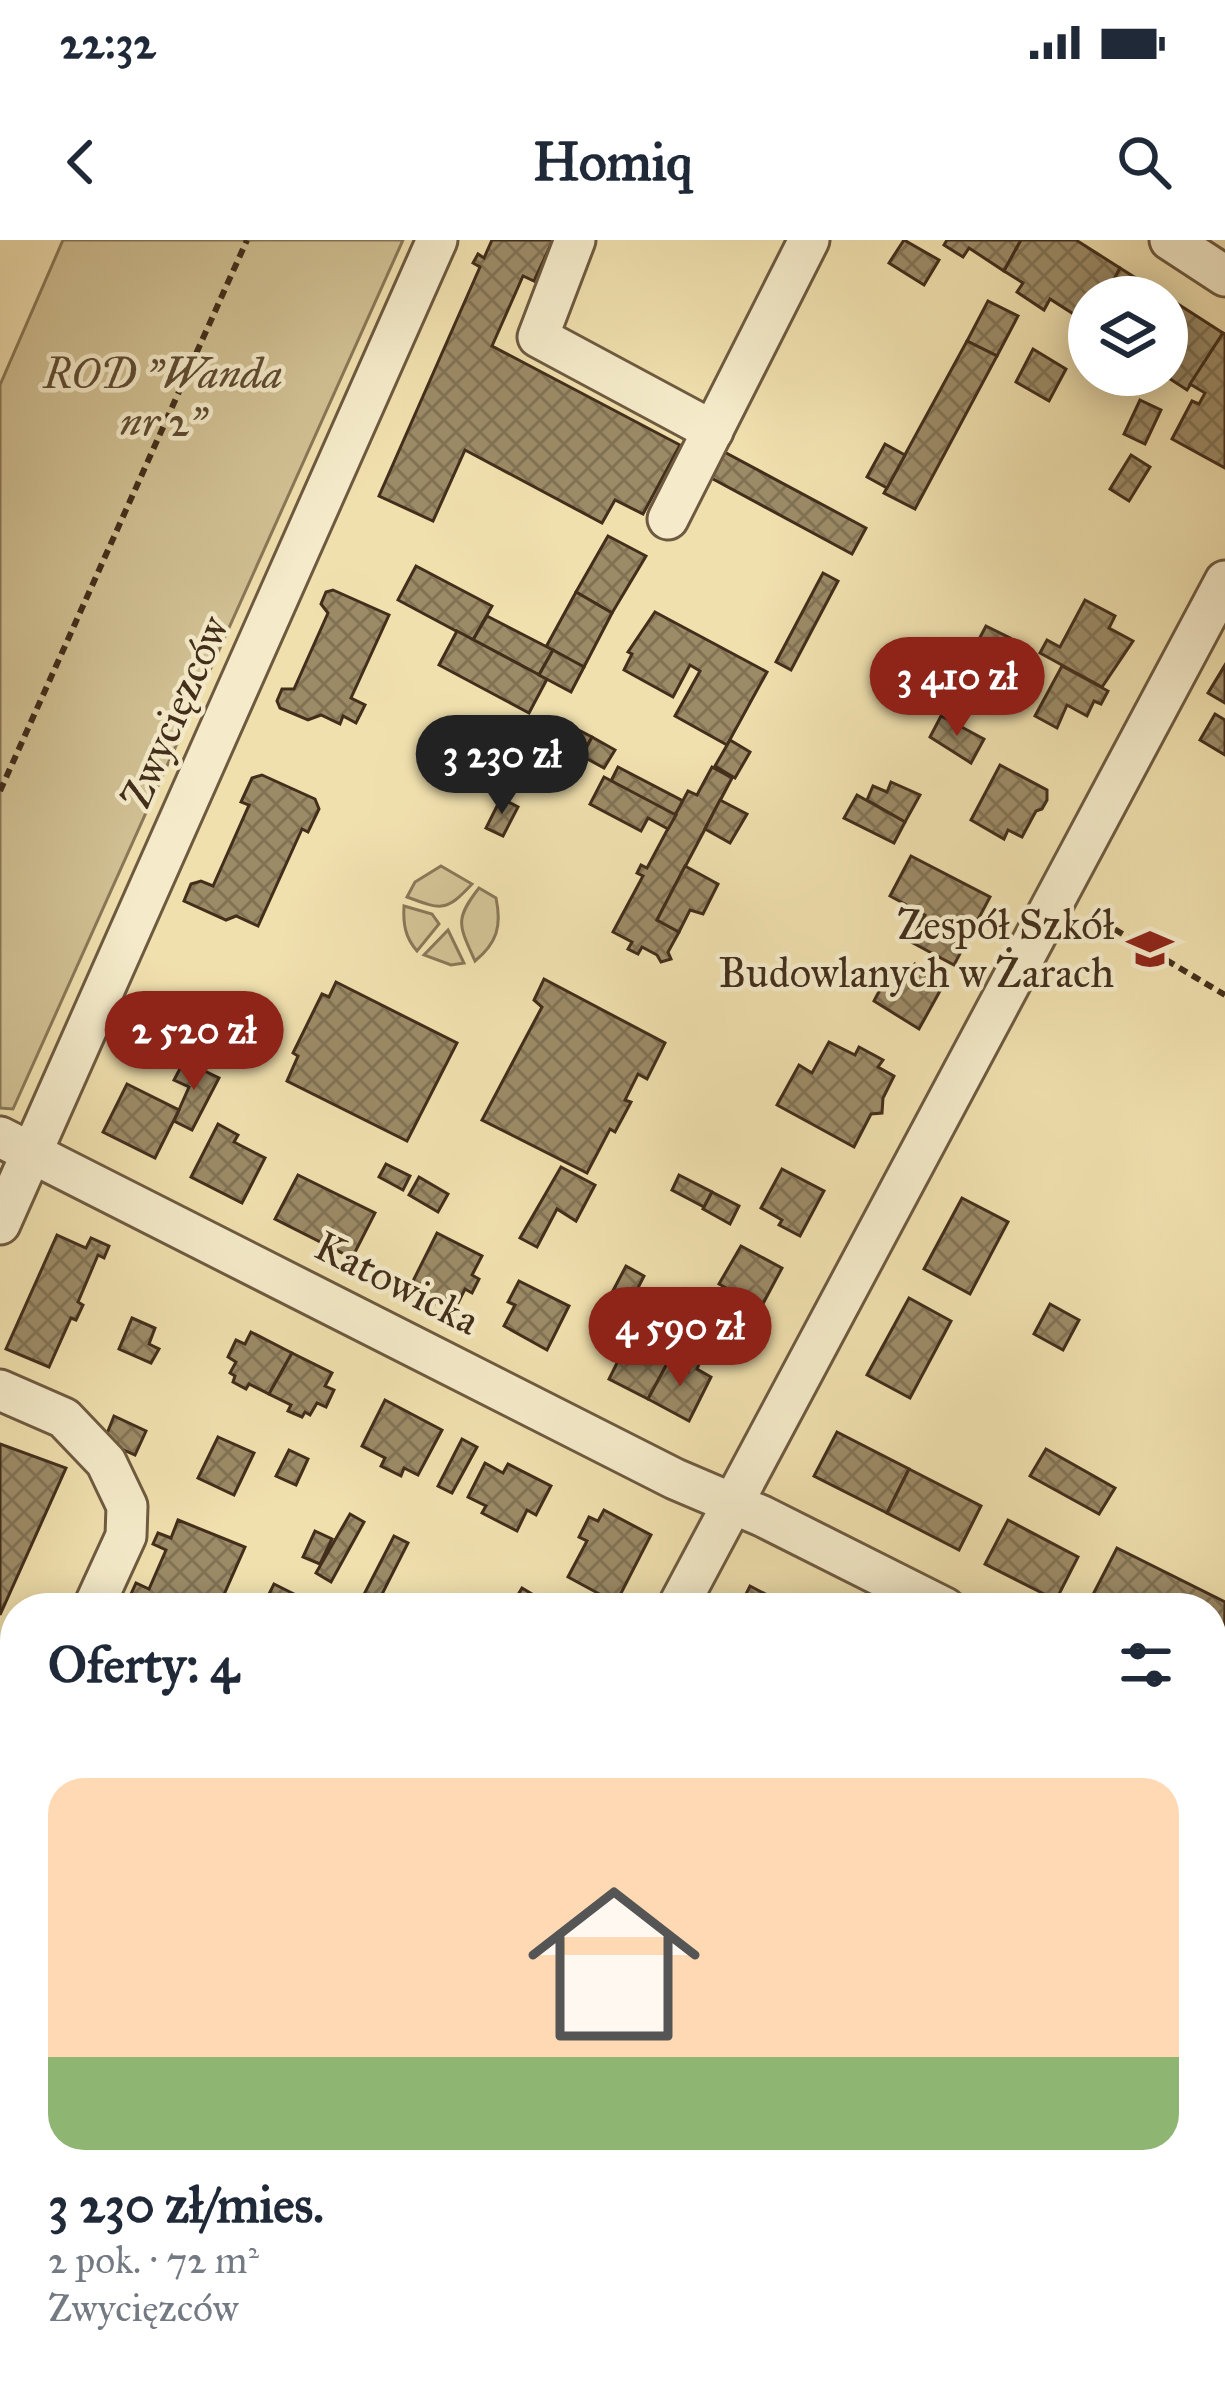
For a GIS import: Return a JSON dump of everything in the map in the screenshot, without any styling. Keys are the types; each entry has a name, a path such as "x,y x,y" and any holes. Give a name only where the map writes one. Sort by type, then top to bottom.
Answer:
{"street":[{"name":"Zwycięzców","path":"0,1224 15,1145 437,240"},
{"path":"575,240 538,337 713,431"},
{"path":"668,519 809,240"},
{"path":"684,1593 1225,581"},
{"name":"Katowicka","path":"15,1145 914,1593"},
{"path":"0,1390 64,1418 106,1462 127,1506 126,1536 100,1593"}],"path":[{"path":"0,791 247,240"},
{"path":"1082,910 1225,995"}],"green space":[{"name":"ROD \"Wanda nr 2\"","path":"63,240 403,240 13,1109 0,1108 0,385"},
{"path":"441,866 472,884 443,906 407,897 415,882"},
{"path":"479,888 496,898 498,917 493,941 475,961 462,923"},
{"path":"404,906 432,914 439,924 417,951 406,930"},
{"path":"448,930 464,963 451,965 424,955"}],"building":[{"path":"492,240 553,240 534,281 523,276 492,346 680,445 643,514 615,500 602,523 465,450 433,521 379,496 480,267 473,263 478,254 484,258"},
{"path":"904,240 939,260 924,285 889,263"},
{"path":"947,240 1021,240 1004,271 969,248 963,257 944,245"},
{"path":"1021,240 1076,240 1120,268 1116,276 1068,276 1068,311 1050,299 1044,310 1017,292 1023,283 1004,271"},
{"path":"988,301 1018,316 997,356 967,341"},
{"path":"1188,310 1223,333 1188,388"},
{"path":"1223,333 1225,468 1172,439 1192,401 1199,404 1205,393 1190,384"},
{"path":"967,341 997,356 915,509 884,493"},
{"path":"1033,349 1066,369 1049,401 1016,382"},
{"path":"1140,400 1161,410 1145,444 1124,434"},
{"path":"885,444 905,455 887,488 867,477"},
{"path":"715,447 866,528 852,554 700,472"},
{"path":"1131,455 1150,467 1129,501 1110,489"},
{"path":"608,536 646,556 612,613 576,592"},
{"path":"416,566 492,606 473,640 398,600"},
{"path":"823,573 838,581 791,670 776,662"},
{"path":"333,590 389,615 351,698 365,705 356,723 343,716 340,724 321,715 308,720 280,708 277,701 282,689 294,689 328,613 321,604 326,592"},
{"path":"576,592 612,613 584,667 546,647"},
{"path":"1085,600 1115,616 1109,628 1133,641 1102,687 1040,653 1047,640 1060,647"},
{"path":"655,612 767,672 727,745 675,716 700,671 690,665 673,697 624,670 632,654 628,652"},
{"path":"487,616 553,650 539,675 473,640"},
{"path":"986,626 1010,638 994,671 969,658"},
{"path":"457,631 547,679 529,713 439,665"},
{"path":"553,650 584,667 571,692 539,675"},
{"path":"1225,665 1225,703 1208,693"},
{"path":"1062,666 1108,691 1101,704 1094,701 1087,716 1067,705 1057,728 1035,716"},
{"path":"1215,714 1225,720 1225,755 1200,740"},
{"path":"941,716 984,739 971,763 930,737"},
{"path":"558,719 592,737 574,769 540,750"},
{"path":"592,737 615,750 604,768 582,756"},
{"path":"730,740 750,752 735,778 715,766"},
{"path":"1000,765 1047,790 1047,800 1022,837 1008,830 1004,839 971,820"},
{"path":"618,767 683,801 675,816 611,781"},
{"path":"712,767 732,778 657,920 679,932 668,952 671,959 661,962 642,947 638,954 628,949 632,942 613,932 643,876 637,873 641,865 647,868 688,791 697,795"},
{"path":"262,775 315,799 319,809 308,832 302,829 258,926 236,916 226,920 184,901 191,884 201,881 213,886 249,805 241,802 252,778"},
{"path":"604,777 676,815 668,829 648,818 641,831 590,804"},
{"path":"891,782 920,795 905,822 867,800 873,786 887,792"},
{"path":"857,795 905,822 894,843 844,818"},
{"path":"501,798 518,807 503,836 486,828"},
{"path":"720,800 747,814 730,843 705,829"},
{"path":"911,856 990,897 954,965 911,942 925,915 890,896"},
{"path":"685,866 718,884 703,914 690,910 679,932 657,920"},
{"path":"915,964 929,972 924,980 941,989 919,1029 874,1001 885,980 895,985 904,968 910,972"},
{"path":"544,979 665,1043 647,1079 638,1074 625,1100 631,1102 615,1132 610,1129 587,1173 482,1120 542,1007 534,1000"},
{"path":"336,982 457,1043 407,1141 287,1081 298,1056 293,1053 322,994 329,997"},
{"path":"829,1042 855,1055 859,1047 883,1060 878,1067 894,1076 883,1098 882,1113 871,1114 854,1147 777,1105 799,1065 812,1073"},
{"path":"184,1061 219,1078 192,1130 174,1121 189,1087 174,1080"},
{"path":"127,1084 179,1110 155,1158 103,1132"},
{"path":"218,1124 238,1135 234,1142 265,1158 242,1203 191,1177"},
{"path":"386,1164 410,1176 403,1190 379,1177"},
{"path":"561,1167 595,1185 576,1221 557,1209 537,1247 520,1238"},
{"path":"782,1169 824,1191 800,1236 761,1208"},
{"path":"298,1175 375,1213 352,1258 275,1219"},
{"path":"679,1175 712,1192 704,1207 672,1190"},
{"path":"419,1177 448,1194 438,1212 409,1195"},
{"path":"712,1192 739,1206 730,1224 703,1209"},
{"path":"962,1198 1008,1222 970,1294 924,1269"},
{"path":"437,1233 482,1256 472,1275 479,1279 472,1293 465,1289 457,1305 444,1298 440,1306 422,1297 425,1289 412,1283"},
{"path":"57,1235 86,1248 91,1238 109,1246 104,1258 98,1255 78,1302 83,1305 76,1320 71,1318 49,1367 6,1349"},
{"path":"741,1246 782,1268 758,1313 719,1284"},
{"path":"626,1266 644,1276 625,1313 607,1302"},
{"path":"519,1281 569,1306 547,1350 504,1326 515,1305 508,1302"},
{"path":"909,1298 951,1321 910,1398 867,1375"},
{"path":"1050,1304 1079,1320 1063,1350 1034,1334"},
{"path":"132,1318 155,1328 149,1344 159,1349 151,1363 119,1349"},
{"path":"251,1332 292,1353 269,1394 233,1382 235,1376 230,1373 236,1362 228,1357 236,1340 245,1344"},
{"path":"631,1335 668,1362 648,1399 609,1379"},
{"path":"292,1353 332,1373 325,1386 334,1390 326,1407 317,1403 310,1415 305,1412 302,1417 269,1394"},
{"path":"694,1359 700,1362 697,1369 711,1377 689,1421 648,1399 668,1362 688,1372"},
{"path":"385,1400 442,1430 418,1475 404,1468 401,1476 381,1466 385,1458 362,1446"},
{"path":"114,1416 146,1431 135,1455 104,1441"},
{"path":"837,1432 909,1469 887,1513 814,1476"},
{"path":"218,1437 254,1453 234,1495 198,1478"},
{"path":"462,1439 477,1447 452,1493 438,1486"},
{"path":"0,1444 66,1468 10,1593 0,1593"},
{"path":"1046,1449 1115,1488 1099,1514 1030,1476"},
{"path":"289,1450 308,1459 296,1485 276,1476"},
{"path":"485,1463 503,1473 508,1464 551,1486 536,1515 527,1510 517,1531 482,1513 486,1506 468,1497"},
{"path":"909,1469 981,1506 959,1550 887,1513"},
{"path":"604,1510 651,1535 621,1593 598,1593 568,1577 587,1541 579,1537 589,1517 598,1521"},
{"path":"350,1514 364,1522 331,1582 316,1573"},
{"path":"178,1520 245,1547 225,1593 131,1593 136,1583 149,1589 166,1550 153,1544 158,1533 171,1538"},
{"path":"1008,1520 1078,1557 1060,1593 1042,1593 985,1564"},
{"path":"315,1531 332,1539 320,1564 303,1557"},
{"path":"394,1536 408,1543 383,1593 365,1593"},
{"path":"1117,1548 1207,1593 1094,1593"},
{"path":"274,1584 292,1593 270,1593"}],"place":[{"name":"Zespół Szkół Budowlanych w Żarach","path":"1150,949"}]}
